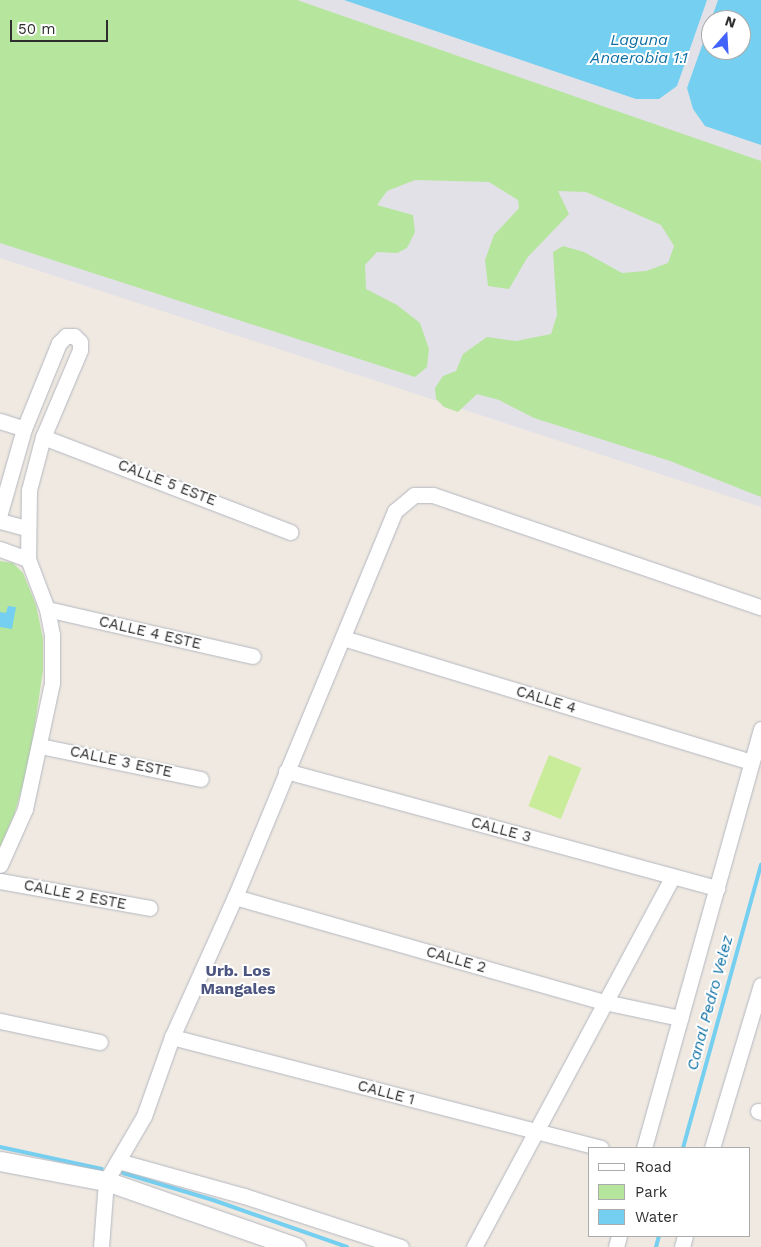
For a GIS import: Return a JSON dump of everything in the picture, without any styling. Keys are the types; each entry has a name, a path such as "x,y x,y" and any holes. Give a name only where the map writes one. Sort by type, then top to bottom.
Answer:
{"street":[{"path":"0,513 24,429 59,343 66,336 74,336 80,342 80,350 43,437 28,490 28,559 47,609 54,661 40,746 25,809 0,865"},
{"path":"0,421 24,429"},
{"name":"CALLE 5 ESTE","path":"43,437 290,532"},
{"path":"101,1247 106,1181 144,1116 172,1037 234,897 396,511 414,495 433,495 761,607"},
{"path":"0,521 27,528"},
{"path":"0,549 28,559"},
{"name":"CALLE 4 ESTE","path":"47,609 253,656"},
{"name":"CALLE 4","path":"343,638 750,762"},
{"path":"644,1147 750,762 761,729"},
{"name":"CALLE 3 ESTE","path":"40,746 201,779"},
{"name":"CALLE 3","path":"286,771 716,888"},
{"path":"474,1247 672,877"},
{"name":"CALLE 2 ESTE","path":"0,881 150,908"},
{"name":"CALLE 2","path":"234,897 604,1002 680,1018"},
{"path":"712,1147 761,985"},
{"path":"0,1021 100,1042"},
{"name":"CALLE 1","path":"172,1037 597,1147"},
{"path":"0,1161 106,1181 296,1247"},
{"path":"118,1161 244,1196 402,1247"}],"shaded area":[{"path":"0,0 761,0 761,507 0,258"}],"green space":[{"path":"0,0 297,0 761,161 761,497 670,461 534,418 499,400 477,394 458,412 444,407 436,399 435,388 443,376 456,371 463,354 487,337 516,341 551,334 557,315 553,252 563,246 584,252 622,273 646,271 668,263 674,246 661,225 586,192 558,191 569,214 527,258 509,289 488,286 485,260 494,235 519,208 518,200 489,182 415,180 387,191 377,205 413,215 415,232 407,248 397,253 377,252 365,265 366,289 397,305 420,323 429,349 427,367 415,377 0,243"},
{"path":"0,561 13,563 23,573 36,605 43,639 43,670 29,764 14,815 0,847"},
{"path":"549,755 581,768 561,819 528,806"}],"water":[{"name":"Laguna Anaerobia 1.1","path":"344,0 707,0 704,10 701,10 701,17 677,86 659,99 636,99"},
{"path":"718,0 761,0 761,145 705,126 693,109 687,88 701,48 701,60 751,60 751,10 714,10"},
{"path":"8,606 16,607 12,629 0,627 0,612 6,613"}],"waterway":[{"name":"Canal Pedro Velez","path":"683,1147 761,865"},
{"path":"0,1147 102,1169"},
{"path":"123,1173 213,1200 347,1247"},
{"name":"Canal Pedro Velez","path":"656,1247 659,1237"}],"district":[{"name":"Urb. Los Mangales","path":"238,980"}]}
